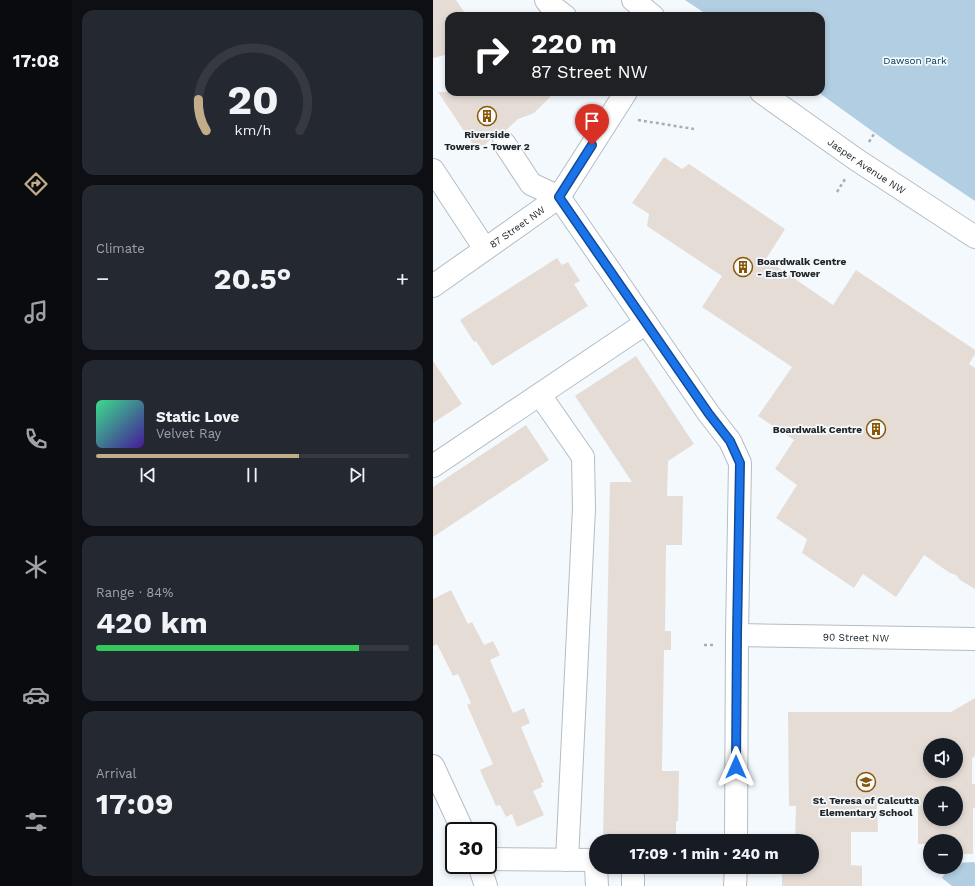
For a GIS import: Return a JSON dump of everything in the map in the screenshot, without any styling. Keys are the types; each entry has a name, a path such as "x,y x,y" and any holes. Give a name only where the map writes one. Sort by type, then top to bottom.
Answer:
{"street":[{"path":"546,0 560,12"},
{"path":"633,0 648,12"},
{"name":"87 Street NW","path":"433,286 559,197 623,96"},
{"name":"Jasper Avenue NW","path":"767,96 857,160 975,237"},
{"path":"504,144 531,184 559,197 709,414 730,441 740,463 728,640 736,834"},
{"path":"433,170 485,249"},
{"path":"433,466 646,323"},
{"path":"540,394 583,457 584,508 567,860"},
{"name":"90 Street NW","path":"728,640 975,639"},
{"path":"433,766 459,822"},
{"path":"497,859 589,860"},
{"path":"482,874 486,886"},
{"path":"596,874 597,886"},
{"path":"633,874 633,886"},
{"path":"735,886 736,874"}],"path":[{"path":"638,120 694,129"},
{"path":"869,142 874,134"},
{"path":"837,192 845,179"},
{"path":"704,645 728,640"}],"green space":[{"name":"Dawson Park","path":"685,0 975,0 975,201 893,146 824,96 825,96 825,12 703,12"},
{"path":"974,862 975,886 952,886 942,878 944,874 963,874 963,863"}],"building":[{"path":"433,0 456,0 464,12 445,12 445,55 433,58"},
{"name":"Riverside Towers - Tower 2","path":"438,92 445,92 445,96 551,96 534,113 518,119 505,131 497,133 486,144 477,148 474,146"},
{"name":"Boardwalk Centre","path":"664,157 682,169 689,164 785,229 766,259 833,305 856,270 975,350 975,354 969,364 975,368 975,589 924,555 896,597 863,574 854,588 802,553 807,539 776,518 797,485 775,469 794,440 758,416 792,367 702,307 722,276 647,226 649,214 632,203"},
{"path":"557,258 562,265 568,262 580,281 574,284 588,306 492,366 460,320"},
{"path":"636,356 694,444 668,461 667,496 683,496 682,545 666,545 665,631 671,631 671,650 664,650 662,771 679,771 678,821 676,821 676,834 603,834 610,482 632,482 575,396"},
{"path":"433,361 462,404 433,423"},
{"path":"526,425 549,460 433,537 433,487"},
{"path":"451,590 468,624 472,622 484,645 493,641 500,655 490,660 513,713 524,708 530,723 521,727 544,782 541,783 542,787 533,791 544,815 517,827 512,814 506,817 500,805 496,806 480,770 493,764 467,705 471,703 458,674 453,676 437,644 433,646 433,599"},
{"path":"975,698 975,756 972,758 972,784 975,784 975,808 973,808 973,854 963,854 963,834 923,834 923,844 918,844 918,804 877,804 878,832 851,832 851,865 862,866 862,886 782,886 782,874 819,874 819,834 795,834 796,806 789,806 788,712 951,712"}],"place":[{"name":"Riverside Towers - Tower 2","path":"487,116"},
{"name":"Boardwalk Centre - East Tower","path":"743,267"},
{"name":"Boardwalk Centre","path":"876,429"},
{"name":"St. Teresa of Calcutta Elementary School","path":"866,782"}],"route":[{"path":"592,145 559,197 709,414 730,441 740,463 736,767"}]}
